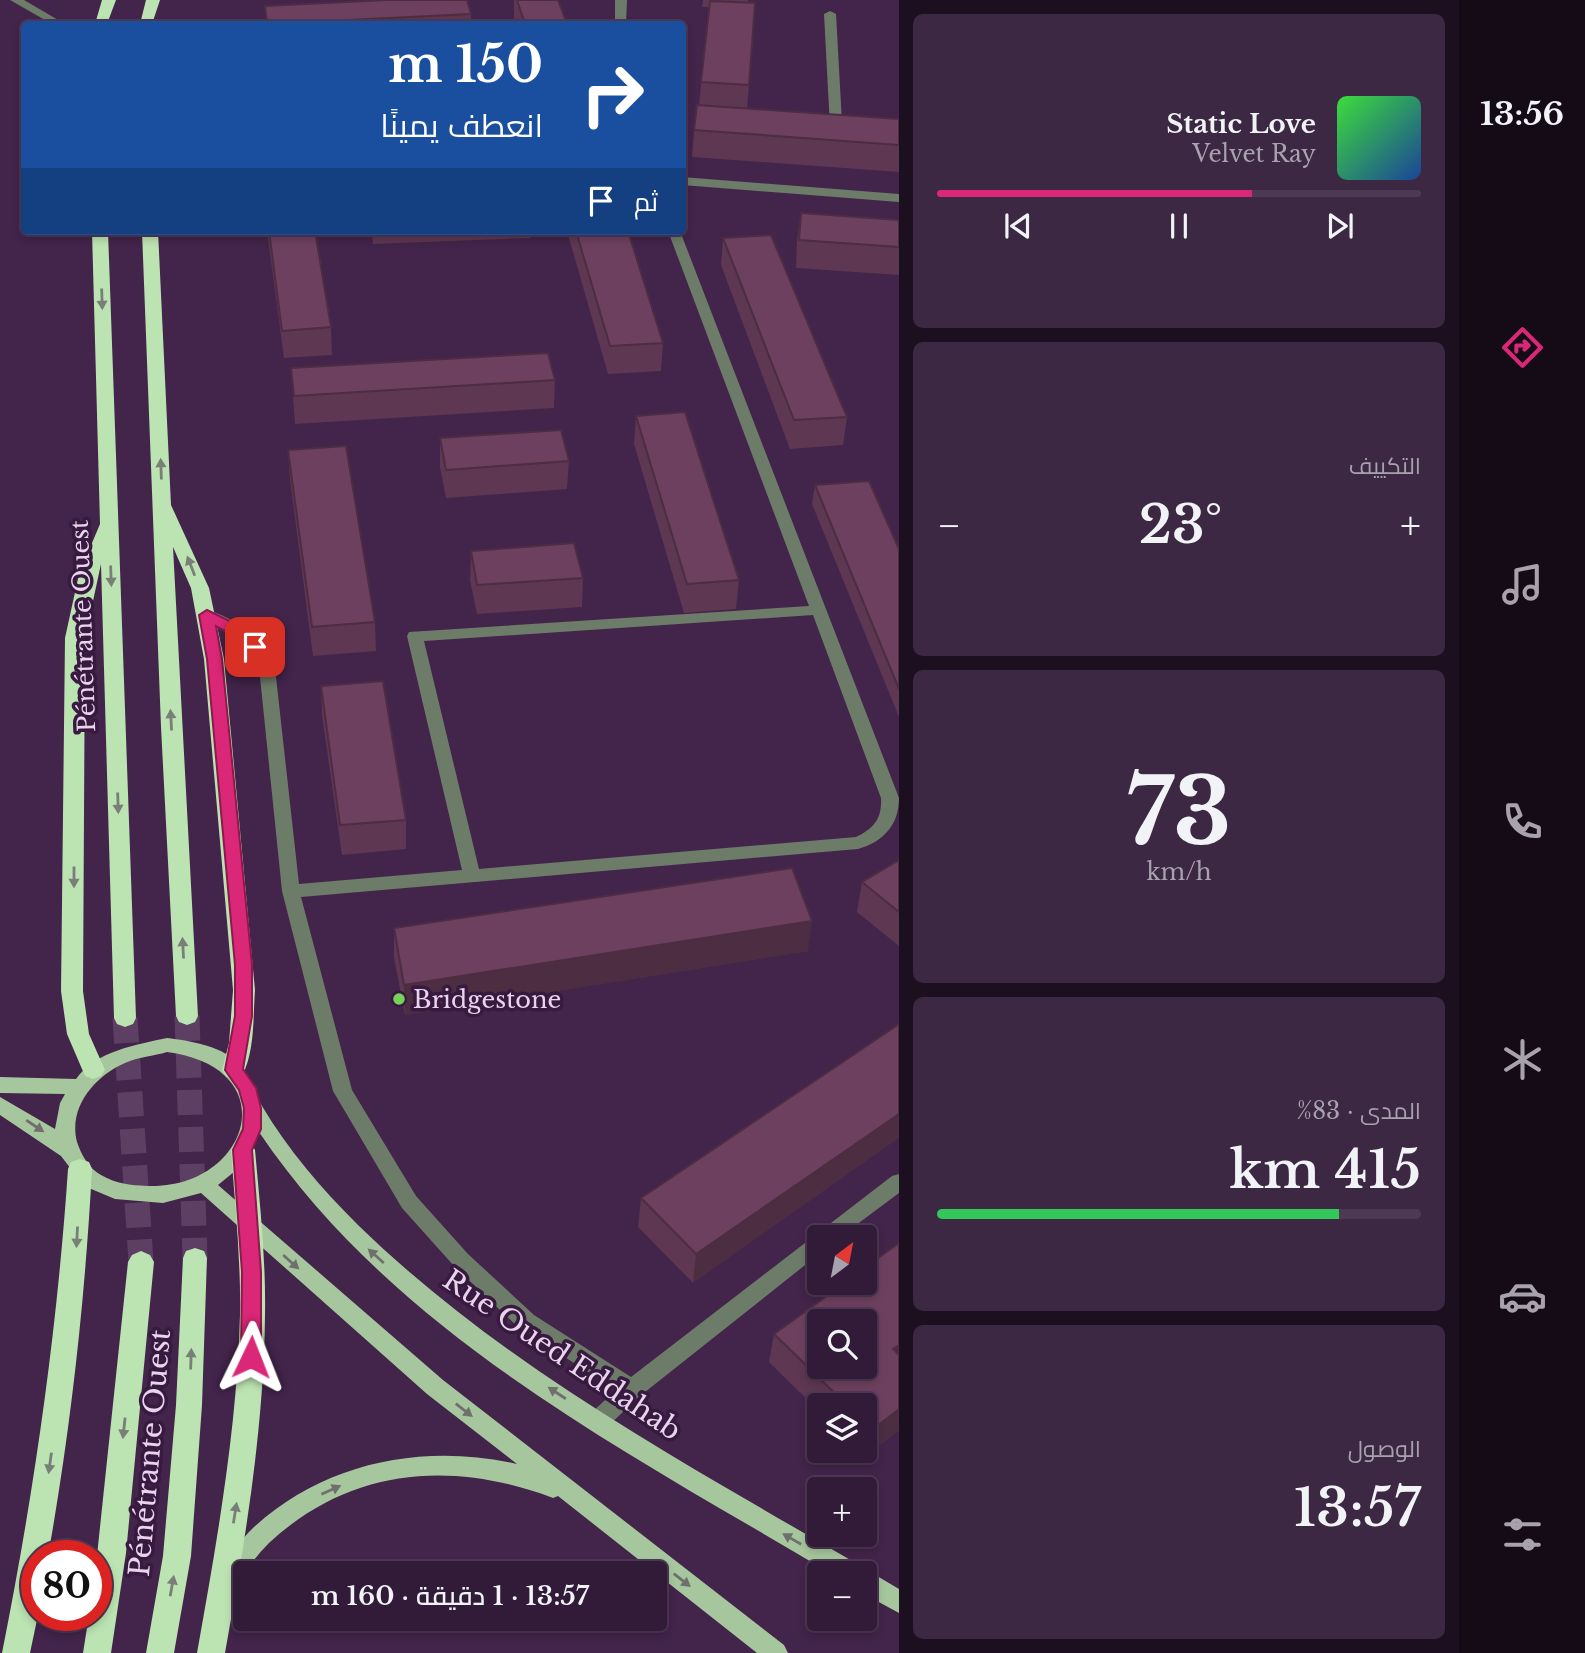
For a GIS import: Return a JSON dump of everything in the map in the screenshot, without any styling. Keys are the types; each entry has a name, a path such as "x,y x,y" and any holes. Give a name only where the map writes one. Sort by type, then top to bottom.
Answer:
{"highway":[{"path":"102,21 109,0"},
{"path":"147,21 153,0"},
{"name":"Pénétrante Ouest","path":"100,235 125,1018"},
{"path":"150,235 187,1016"},
{"path":"162,502 188,558 207,615 214,659 243,965 243,1016 234,1070"},
{"path":"93,1070 78,1034 72,991 75,638 88,574 109,520"},
{"path":"211,1653 242,1463 252,1336 243,1150"},
{"path":"16,1653 40,1532 61,1387 75,1263 74,1159"},
{"name":"Pénétrante Ouest","path":"160,1653 177,1556 189,1405 195,1258"},
{"name":"Pénétrante Ouest","path":"97,1653 112,1552 141,1262"}],"main road":[{"path":"0,1105 40,1129 98,1184 122,1193 150,1196 178,1193 204,1184 226,1169 243,1150 252,1129 253,1108 247,1088 234,1070 215,1056 192,1048 167,1045 140,1048 115,1056 93,1070 77,1087 66,1107 63,1129 74,1159"},
{"path":"0,1085 77,1087"},
{"name":"Rue Oued Eddahab","path":"253,1108 291,1164 324,1203 390,1268 472,1335 599,1420 831,1561"},
{"path":"204,1184 435,1387 776,1653"},
{"path":"225,1580 262,1535 309,1500 362,1476 418,1464 476,1465 532,1478 584,1503"},
{"path":"877,1589 899,1602"}],"street":[{"path":"16,0 54,21"},
{"path":"621,0 621,21"},
{"path":"830,14 836,127 861,128"},
{"path":"686,181 899,198"},
{"path":"291,891 858,843 878,832 889,817 890,798 676,235"},
{"path":"472,876 415,636 818,610"},
{"path":"207,615 242,634 264,661 268,677 291,891 343,1091 409,1202 461,1260 526,1321 632,1390"},
{"path":"841,1225 899,1181"},
{"path":"599,1420 632,1390 807,1251"}],"building":[{"path":"387,0 467,0 471,14 328,21 267,21 265,6"},
{"path":"517,0 558,0 566,21 524,21"},
{"path":"710,1 755,3 749,85 701,82"},
{"path":"697,105 899,119 899,145 694,130"},
{"path":"801,213 899,220 899,247 799,240"},
{"path":"270,235 316,235 331,327 282,331"},
{"path":"577,235 629,235 663,343 610,346"},
{"path":"771,235 847,417 794,420 723,238"},
{"path":"548,353 555,380 294,396 291,368"},
{"path":"685,412 739,580 687,584 636,416"},
{"path":"561,430 569,461 446,470 440,438"},
{"path":"346,446 375,622 312,627 288,450"},
{"path":"869,481 899,549 899,689 815,485"},
{"path":"574,543 583,578 477,585 471,551"},
{"path":"383,681 406,820 340,825 321,686"},
{"path":"899,860 899,912 862,882"},
{"path":"792,868 812,921 404,985 394,928"},
{"path":"899,1024 899,1114 696,1254 641,1198"},
{"path":"899,1243 899,1345 893,1349 899,1355 899,1409 877,1426 877,1393 835,1393 820,1379 877,1379 877,1309 809,1309 828,1295 877,1295 877,1259"},
{"path":"807,1310 807,1366 774,1334"}],"tunnel":[{"path":"187,1016 195,1258"},
{"path":"125,1018 141,1262"}],"place":[{"name":"Bridgestone","path":"399,999"}],"route":[{"path":"251,1357 252,1272 243,1150 252,1129 253,1108 247,1088 234,1070 243,1016 243,965 214,659 207,615 226,623 255,647"}]}
